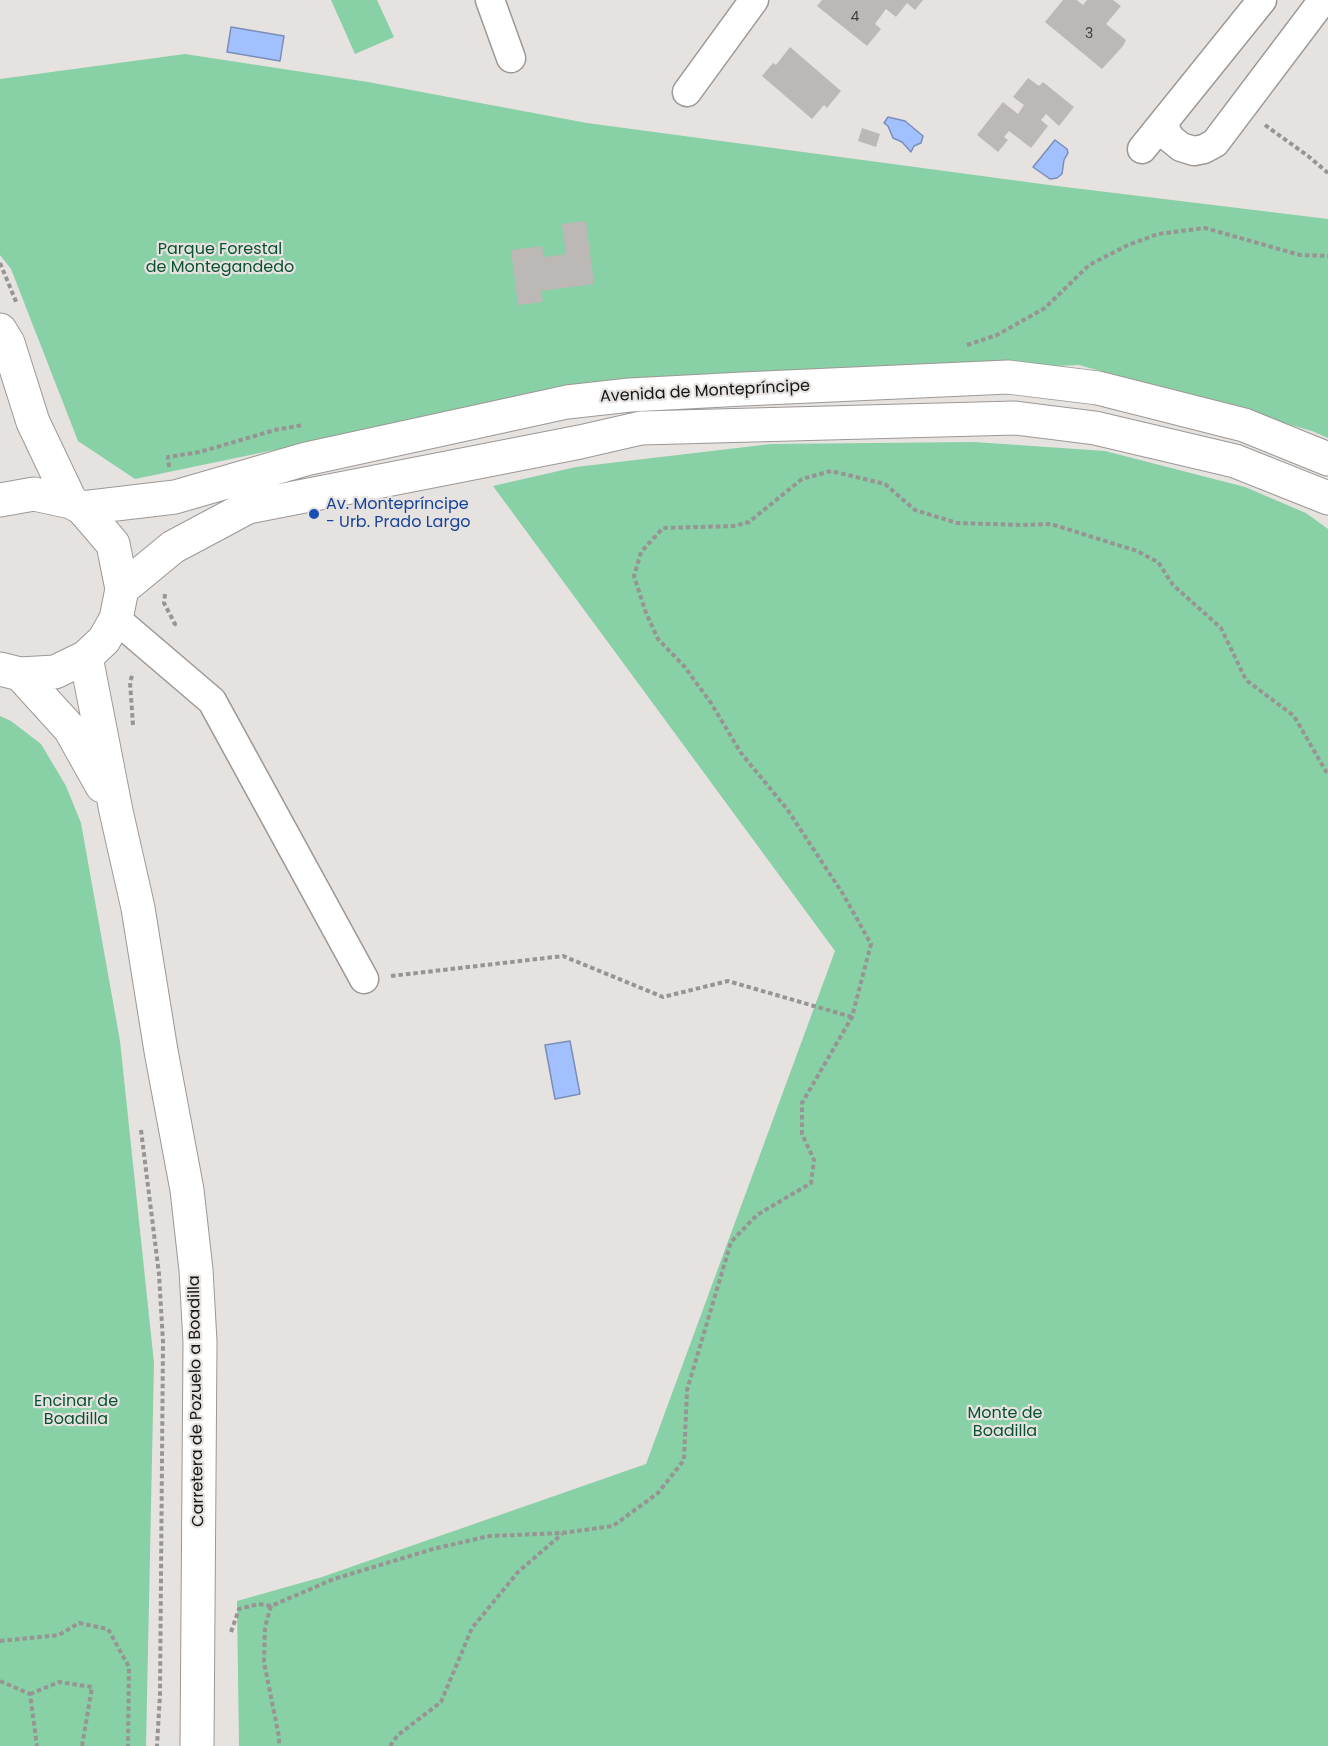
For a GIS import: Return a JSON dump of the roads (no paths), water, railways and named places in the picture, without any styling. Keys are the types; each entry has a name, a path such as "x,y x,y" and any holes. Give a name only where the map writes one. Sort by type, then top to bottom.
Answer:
{"street":[{"path":"490,0 511,58"},
{"path":"687,92 754,0"},
{"path":"1142,149 1262,0"},
{"path":"1165,122 1166,131 1171,139 1181,147 1194,151 1215,143 1323,0"},
{"path":"0,330 8,343 33,422 76,505 113,544 119,604 213,701 364,979"},
{"name":"Avenida de Montepríncipe","path":"0,500 34,494 76,505 175,497 306,459 567,402 743,389 1008,377 1098,388 1233,422 1328,459"},
{"name":"Avenida de Montepríncipe","path":"86,657 104,640 119,604 173,547 249,507 641,428 1015,418 1095,428 1235,461 1328,498"},
{"path":"6,671 55,672 86,657"},
{"name":"Carretera de Pozuelo a Boadilla","path":"86,657 116,812 138,908 186,1190 196,1270 200,1342 197,1746"},
{"name":"Carretera de Pozuelo a Boadilla","path":"6,671 70,729 116,812"}],"water":[{"path":"231,27 284,36 280,61 227,52"},
{"path":"888,117 905,121 923,136 921,143 914,146 911,152 902,142 893,138 888,126 884,123"},
{"path":"1055,140 1067,149 1068,153 1064,160 1062,174 1050,179 1033,167"},
{"path":"570,1041 580,1094 555,1099 545,1045"}],"place":[{"name":"Av. Montepríncipe - Urb. Prado Largo","path":"314,514"}],"park label":[{"name":"Parque Forestal de Montegandedo","path":"220,259"},
{"name":"Encinar de Boadilla","path":"76,1411"},
{"name":"Monte de Boadilla","path":"1005,1423"}]}
